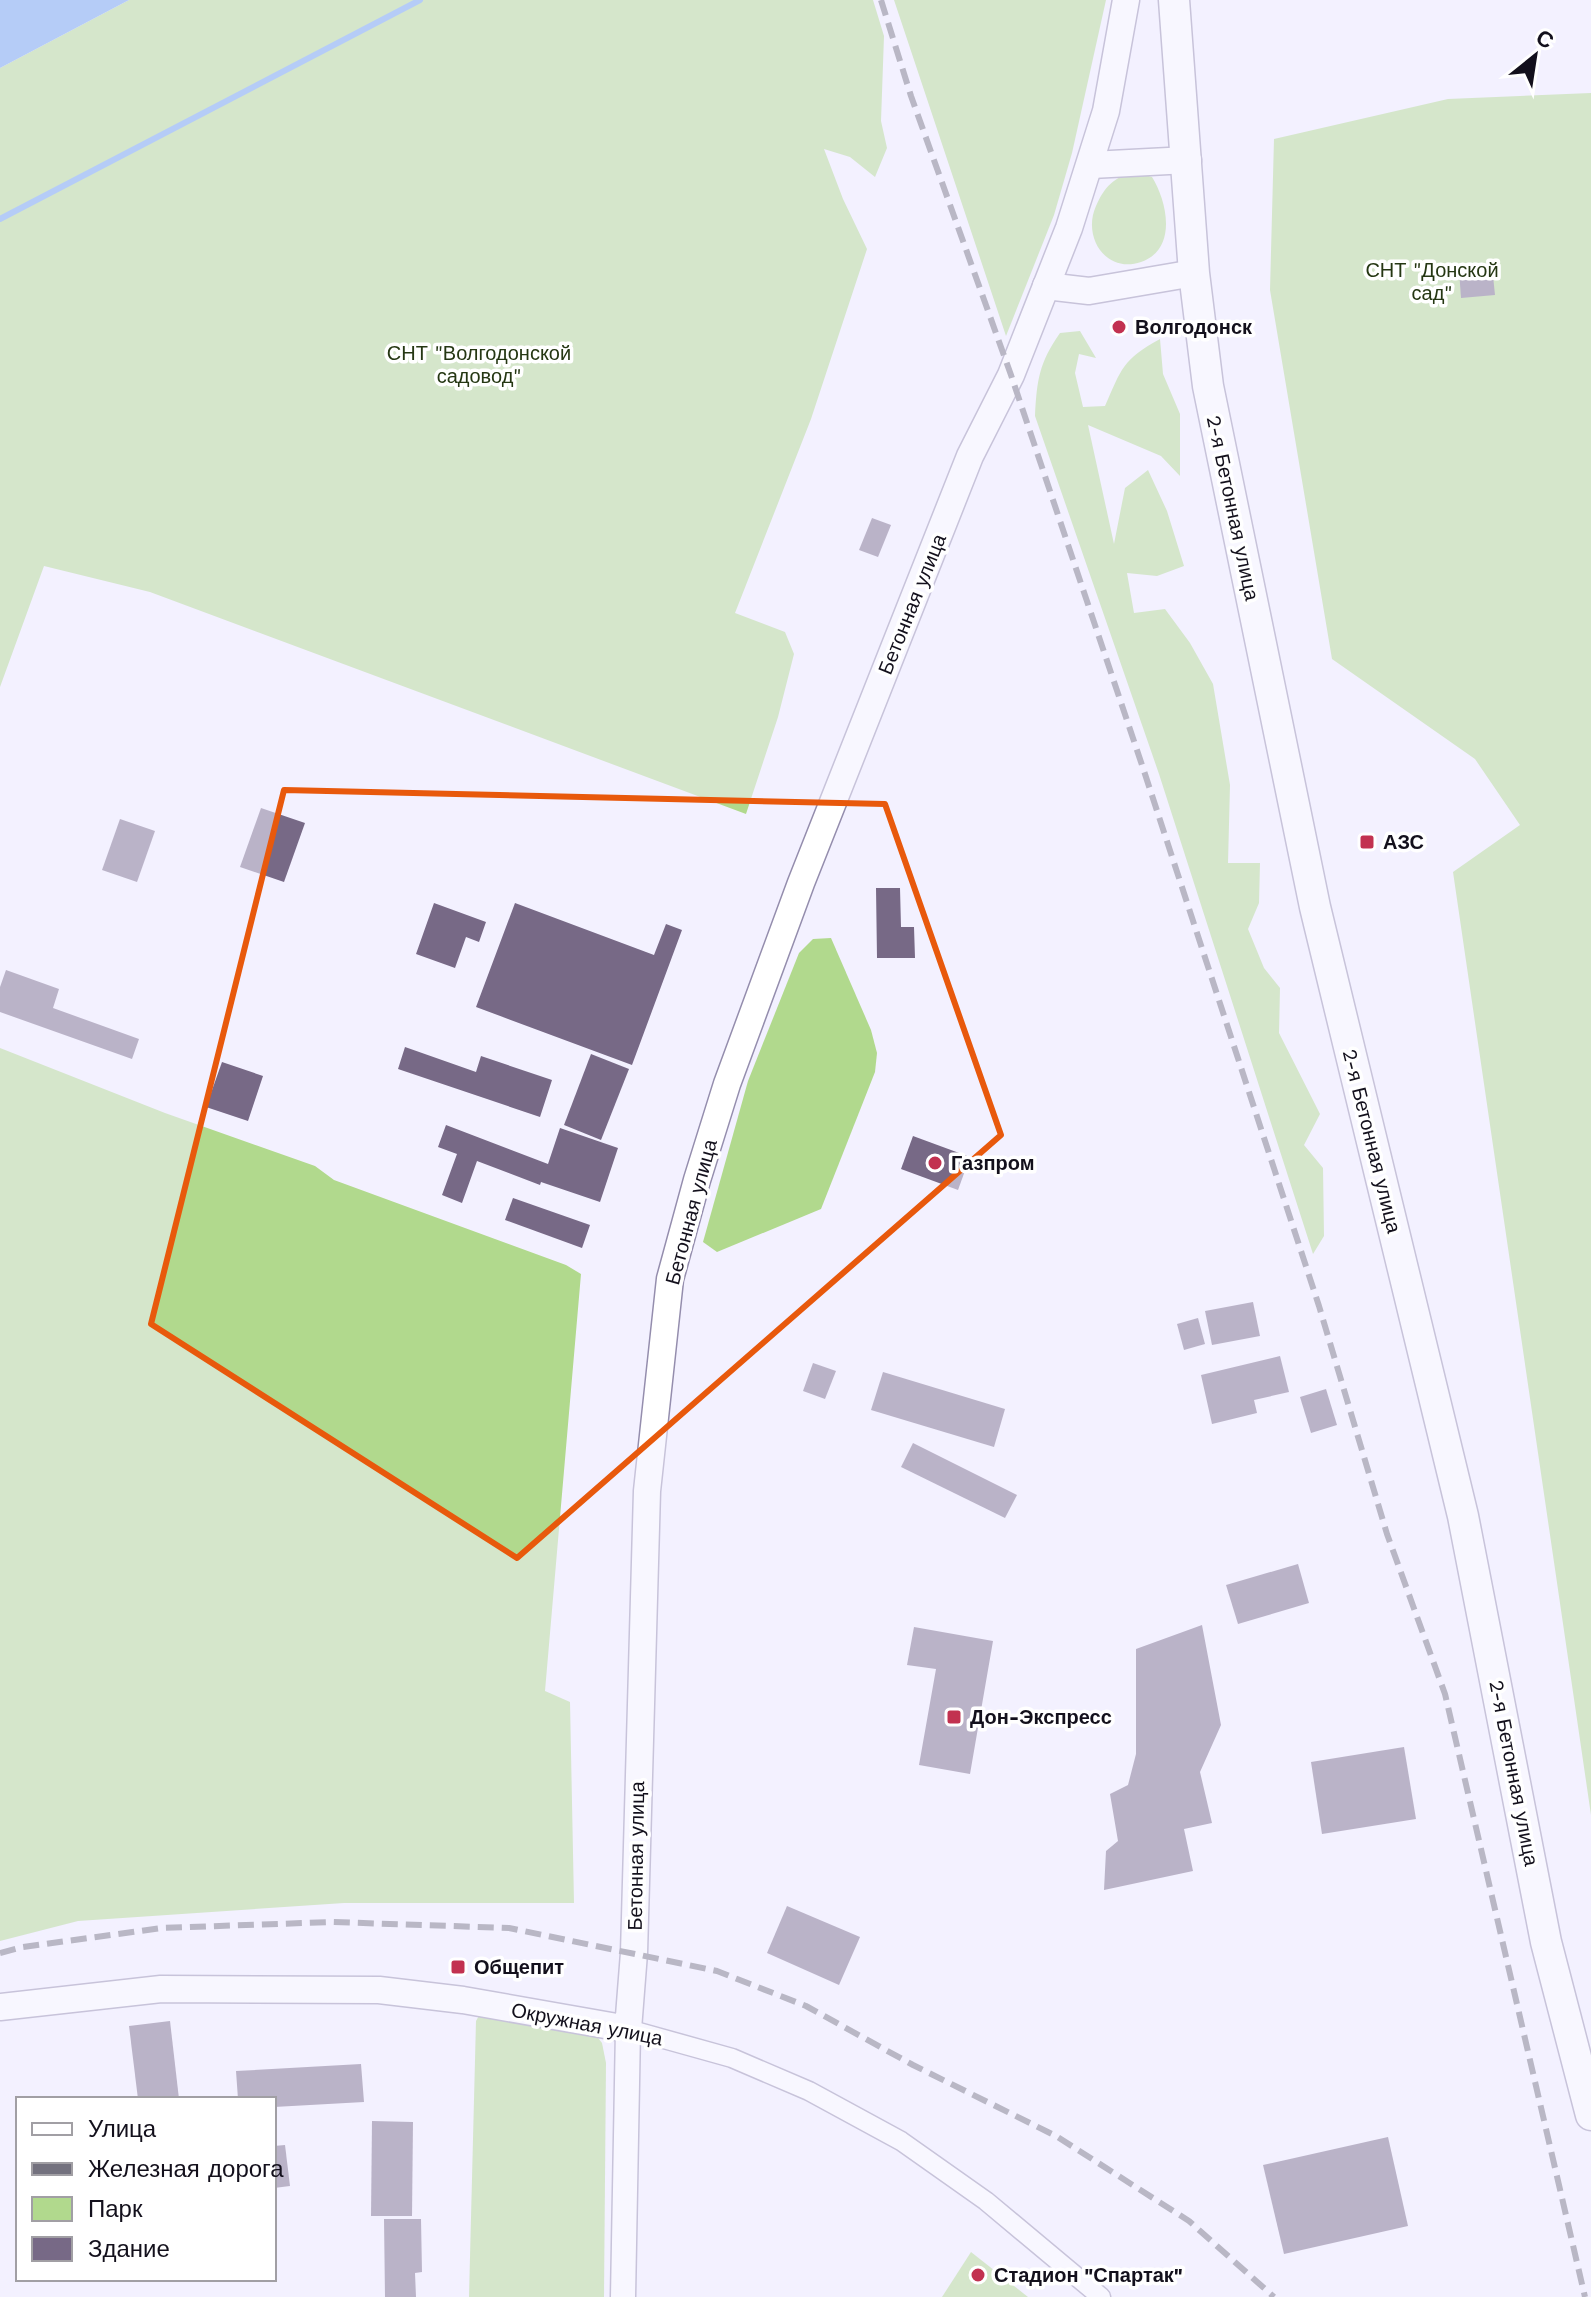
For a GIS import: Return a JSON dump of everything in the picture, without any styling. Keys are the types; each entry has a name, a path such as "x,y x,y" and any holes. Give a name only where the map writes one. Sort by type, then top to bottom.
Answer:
{"main road":[{"name":"Бетонная улица","path":"628,2029 634,1953 647,1491 670,1279 727,1084 801,883 970,456 1011,375 1091,165 1106,111 1126,0"},
{"name":"2-я Бетонная улица","path":"1174,0 1194,273 1208,386 1315,907 1463,1516 1546,1942 1591,2115"},
{"name":"2-я Бетонная улица","path":"1188,160 1190,0"},
{"path":"1091,165 1188,160"},
{"path":"1046,286 1089,291 1194,273"},
{"name":"Окружная улица","path":"0,2007 161,1989 379,1990 463,2000 628,2029"}],"street":[{"name":"Бетонная улица","path":"623,2297 628,2029"},
{"name":"Окружная улица","path":"628,2029 732,2058 809,2091 901,2141 986,2201 1101,2297"}],"highlighted area":[{"path":"284,790 885,804 1001,1135 517,1558 151,1324"}],"green space":[{"name":"СНТ \"Волгодонской садовод\"","path":"129,0 873,0 884,36 881,121 887,148 875,177 850,157 824,149 867,249 811,419 735,613 785,632 794,654 778,717 746,814 150,592 44,566 0,687 0,68"},
{"path":"894,0 1106,0 1072,153 1054,215 1006,336"},
{"name":"СНТ \"Донской сад\"","path":"1591,93 1591,1815 1453,872 1520,825 1475,759 1332,659 1270,290 1274,139 1448,99"},
{"path":"1135,172 1152,177 1157,187 1165,211 1165,236 1153,256 1141,262 1117,263 1100,250 1095,241 1092,218 1107,188 1121,177"},
{"path":"1080,331 1096,358 1079,354 1075,373 1083,407 1105,406 1115,382 1130,359 1160,339 1163,374 1180,414 1180,476 1161,456 1088,425 1114,544 1125,488 1148,470 1167,511 1184,566 1157,576 1127,573 1134,613 1165,609 1190,643 1213,684 1230,785 1228,863 1260,863 1259,903 1248,929 1264,968 1280,988 1279,1033 1320,1114 1304,1145 1323,1168 1324,1236 1313,1254 1159,774 1035,416 1043,363 1060,333"},
{"path":"831,938 871,1030 877,1053 875,1072 821,1209 717,1252 703,1242 748,1081 799,953 813,939"},
{"path":"0,1048 165,1113 315,1166 334,1180 566,1265 581,1274 545,1691 570,1702 574,1903 344,1903 78,1921 0,1941"},
{"path":"480,2014 595,2034 602,2043 606,2063 604,2297 469,2297 476,2021"},
{"name":"Стадион \"Спартак\"","path":"971,2252 1028,2297 942,2297"}],"water":[{"path":"0,0 129,0 0,68"}],"building":[{"path":"1492,266 1495,295 1461,298 1459,270"},
{"path":"872,518 891,525 878,557 859,550"},
{"path":"261,808 305,823 284,882 240,867"},
{"path":"120,819 155,831 137,882 102,870"},
{"path":"876,888 900,888 901,927 914,927 915,958 877,958"},
{"path":"434,903 486,922 479,942 466,937 455,968 416,954"},
{"path":"515,903 654,955 666,924 682,930 632,1065 476,1007"},
{"path":"6,970 59,989 53,1008 139,1039 132,1059 0,1012 0,987"},
{"path":"405,1047 476,1072 481,1056 552,1080 540,1117 398,1069"},
{"path":"591,1054 629,1069 601,1140 564,1125"},
{"path":"222,1062 263,1076 248,1121 206,1107"},
{"path":"446,1125 548,1164 560,1128 618,1148 600,1202 541,1182 540,1185 477,1161 462,1203 442,1195 457,1154 438,1147"},
{"name":"Газпром","path":"913,1136 970,1157 958,1190 901,1169"},
{"path":"513,1198 590,1225 582,1248 505,1220"},
{"path":"1253,1302 1260,1336 1212,1345 1205,1311"},
{"path":"1198,1318 1205,1344 1184,1350 1177,1324"},
{"path":"1280,1356 1289,1392 1254,1400 1257,1413 1212,1424 1201,1375"},
{"path":"813,1363 836,1371 825,1399 803,1391"},
{"path":"883,1372 1005,1409 994,1447 871,1410"},
{"path":"1326,1389 1337,1425 1311,1433 1300,1397"},
{"path":"913,1443 1017,1495 1005,1518 901,1467"},
{"path":"1298,1564 1309,1603 1238,1624 1226,1585"},
{"path":"1202,1625 1221,1725 1200,1772 1212,1823 1184,1829 1193,1871 1104,1890 1106,1851 1118,1841 1110,1794 1128,1785 1136,1754 1136,1649"},
{"name":"Дон-Экспресс","path":"914,1627 993,1641 970,1774 919,1765 936,1669 907,1665"},
{"path":"1404,1747 1416,1819 1322,1834 1311,1762"},
{"path":"787,1906 860,1937 839,1985 767,1953"},
{"path":"170,2021 179,2097 138,2097 129,2026"},
{"path":"361,2064 364,2102 276,2107 276,2097 238,2097 236,2071"},
{"path":"372,2121 413,2122 412,2216 371,2216"},
{"path":"1388,2137 1408,2226 1284,2254 1263,2165"},
{"path":"285,2145 290,2186 276,2188 276,2146"},
{"path":"384,2219 421,2219 422,2272 415,2273 416,2297 385,2297"}],"waterway":[{"path":"0,219 420,0"}],"railway":[{"path":"881,0 911,96 1011,375 1144,771 1319,1306 1387,1534 1445,1694 1585,2297"},
{"path":"0,1953 23,1947 162,1928 333,1922 509,1928 717,1971 806,2006 913,2065 1056,2136 1189,2221 1274,2297"}],"place":[{"name":"Волгодонск","path":"1119,327"},
{"name":"АЗС","path":"1367,842"},
{"name":"Газпром","path":"935,1163"},
{"name":"Дон-Экспресс","path":"954,1717"},
{"name":"Общепит","path":"458,1967"},
{"name":"Стадион \"Спартак\"","path":"978,2275"}]}
